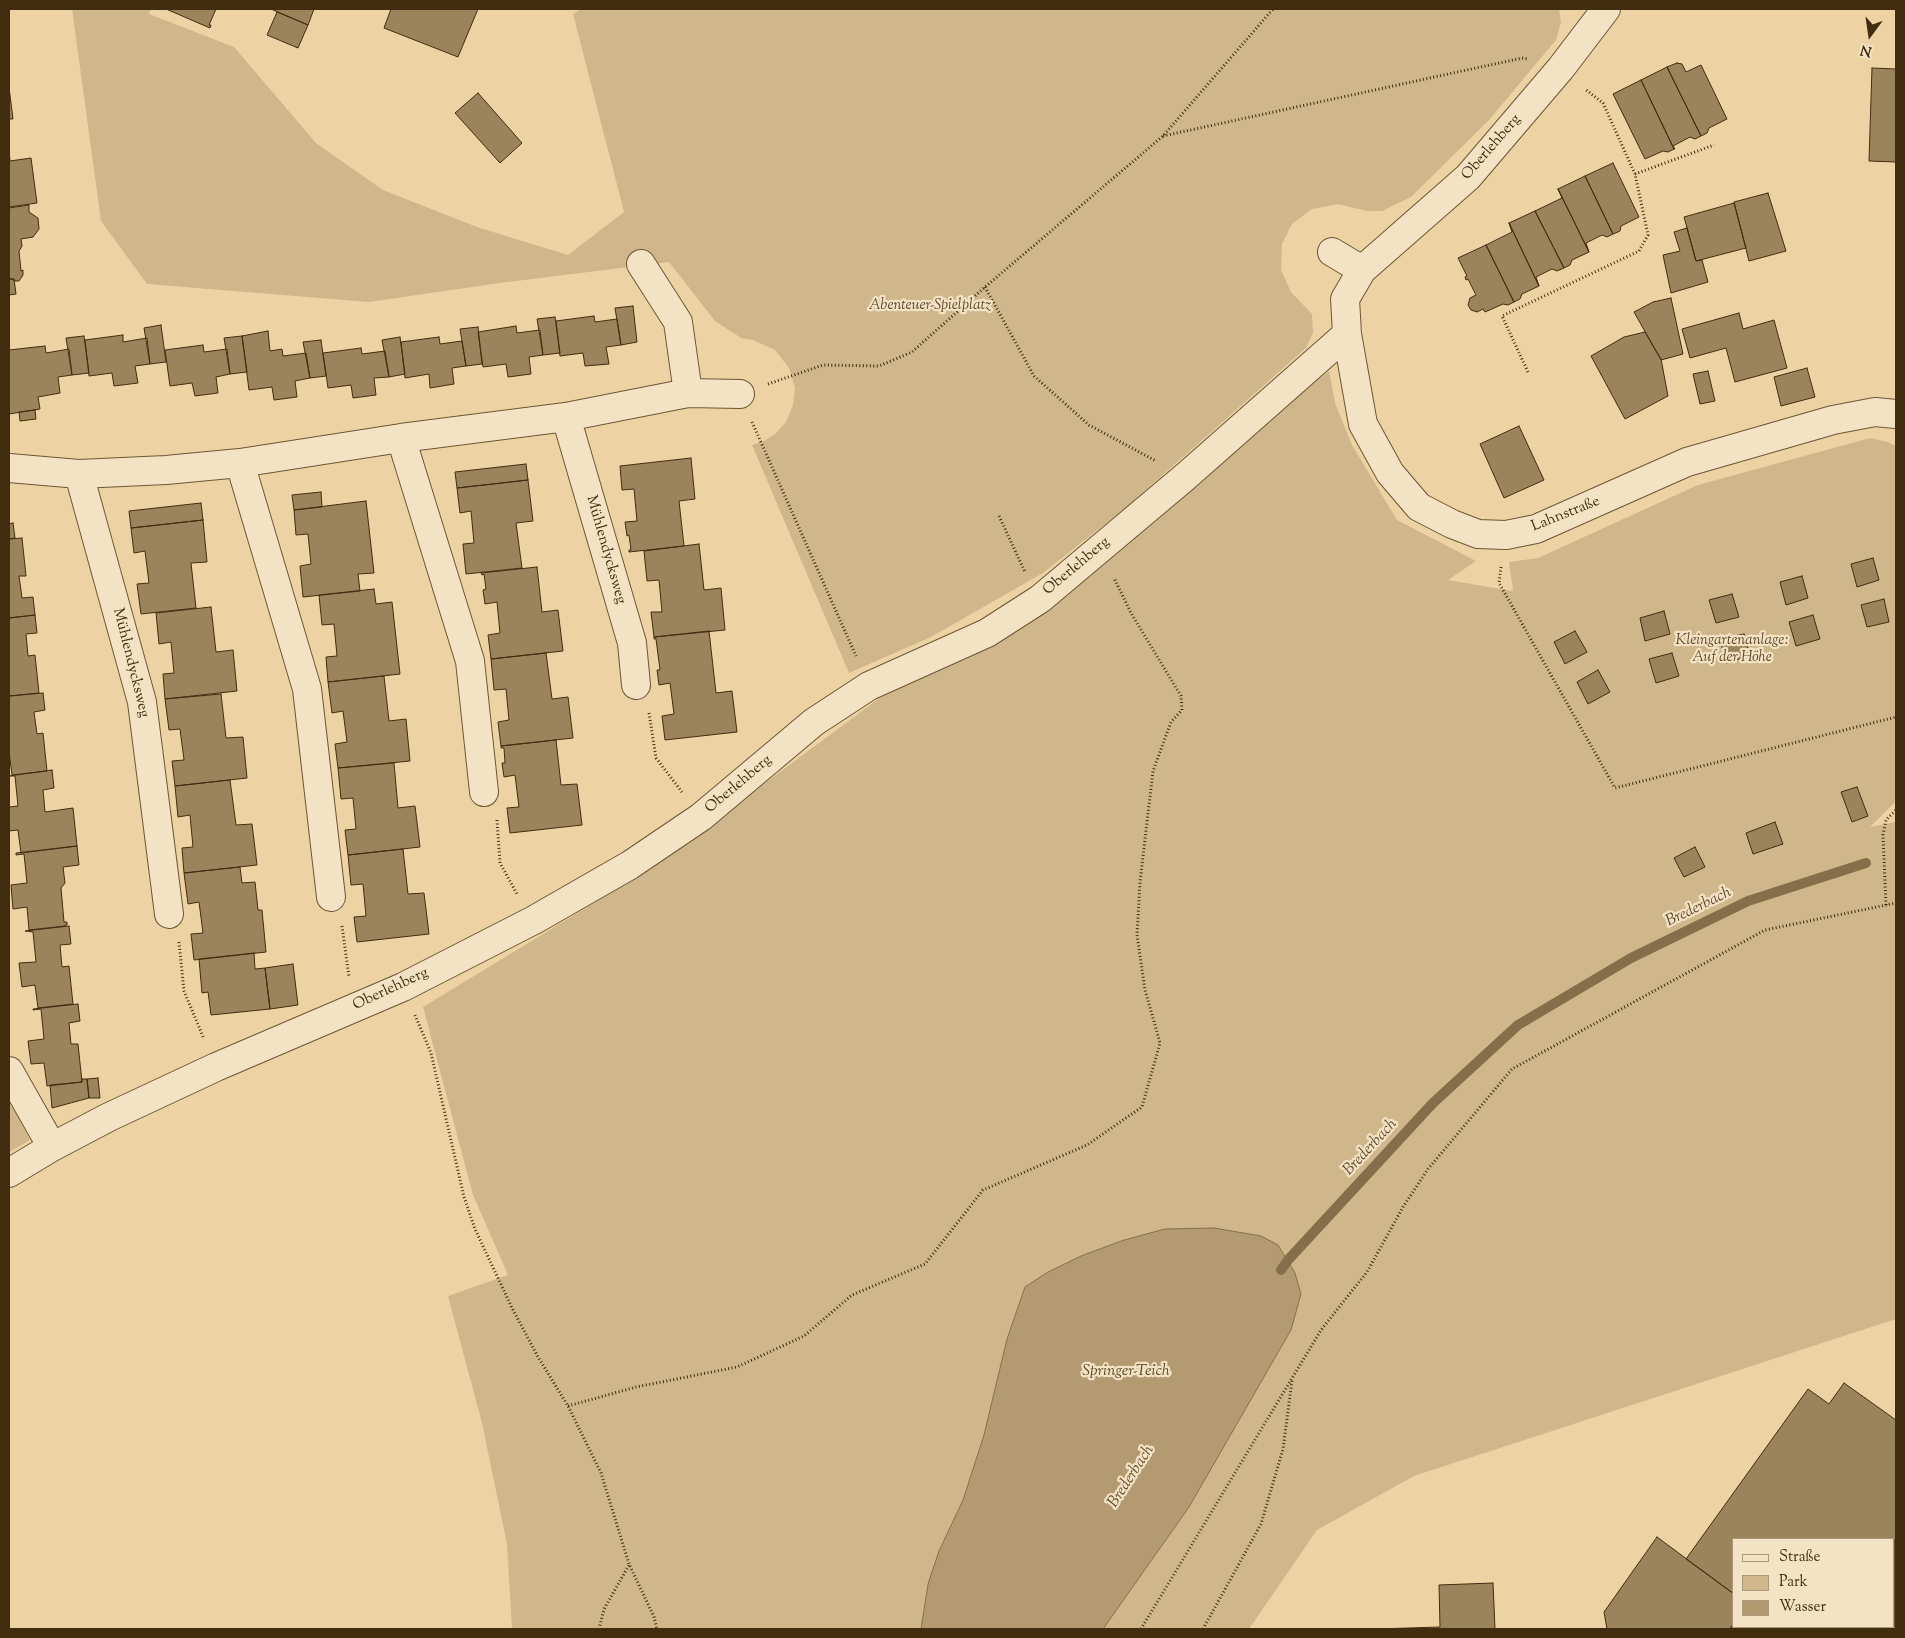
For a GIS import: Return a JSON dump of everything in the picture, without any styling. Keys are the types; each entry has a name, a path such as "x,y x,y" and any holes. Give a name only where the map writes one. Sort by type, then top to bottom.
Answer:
{"street":[{"name":"Oberlehberg","path":"9,1173 52,1146 109,1117 216,1067 403,987 534,920 630,865 700,817 814,722 869,686 987,633 1040,599 1185,477 1347,334 1345,298 1362,270 1468,177 1561,68 1606,9"},
{"path":"1332,252 1362,270"},
{"path":"641,264 678,322 688,393"},
{"name":"Lahnstraße","path":"1347,334 1363,424 1390,473 1419,507 1452,524 1478,534 1506,535 1536,529 1687,462 1833,420 1876,412 1896,414"},
{"path":"9,468 80,474 166,470 240,463 401,438 566,417 688,393 740,394"},
{"name":"Mühlendycksweg","path":"566,417 632,643 636,685"},
{"path":"401,438 470,661 484,792"},
{"path":"240,463 307,689 331,897"},
{"name":"Mühlendycksweg","path":"80,474 142,702 169,914"},
{"path":"9,1071 52,1146"}],"path":[{"path":"869,686 740,394 823,365 879,366 912,352 985,287 1164,136 1273,9"},
{"path":"1164,136 1522,58"},
{"path":"1528,372 1502,316 1639,251 1648,235 1635,174 1603,104 1561,68"},
{"path":"1635,174 1714,145"},
{"path":"985,287 1034,376 1089,424 1185,477"},
{"path":"999,516 1040,599"},
{"path":"1506,535 1499,583 1615,788 1896,717"},
{"path":"568,1406 636,1387 737,1367 804,1336 852,1295 925,1264 983,1190 1087,1145 1142,1107 1160,1043 1145,990 1137,934 1140,882 1153,771 1171,722 1182,710 1182,696 1131,613 1100,548"},
{"path":"636,685 647,702 656,758 700,817"},
{"path":"484,792 497,810 500,863 534,920"},
{"path":"1886,905 1883,835 1886,820 1896,810"},
{"path":"331,897 340,914 348,974 361,1005"},
{"path":"1141,1629 1321,1330 1367,1272 1403,1207 1428,1169 1512,1069 1765,930 1896,903"},
{"path":"169,914 178,932 184,991 216,1067"},
{"path":"403,987 431,1053 464,1197 475,1229 512,1308 538,1357 568,1406 601,1473 629,1564 654,1617 657,1629"},
{"path":"1203,1629 1261,1524 1283,1449 1292,1378"},
{"path":"599,1629 604,1609 629,1564"}],"green space":[{"name":"Abenteuer-Spielplatz","path":"72,9 151,9 149,14 234,47 316,143 383,190 477,227 568,255 624,212 573,14 581,9 1559,9 1561,22 1556,40 1489,120 1411,197 1382,211 1367,211 1338,204 1312,209 1292,224 1282,244 1281,270 1291,292 1312,314 1313,333 1306,348 1129,505 1043,573 931,637 849,673 752,445 764,441 775,434 786,422 793,405 795,388 789,368 775,350 753,340 741,338 715,321 669,262 500,283 369,302 147,284 101,221"},
{"name":"Kleingartenanlage: Auf der Höhe","path":"1329,371 1335,403 1352,445 1397,520 1476,561 1448,580 1513,591 1509,562 1538,558 1698,485 1870,438 1896,446 1896,801 1870,827 1896,822 1896,1319 1414,1476 1317,1530 1249,1629 1103,1629 1189,1507 1291,1330 1301,1294 1295,1273 1278,1245 1165,1229 1124,1240 1081,1256 1048,1272 1025,1287 1007,1339 984,1435 963,1500 939,1551 928,1584 921,1629 512,1629 507,1544 482,1423 448,1296 508,1275 473,1195 423,1007 645,872 881,697 1014,633 1080,582 1263,423"},
{"path":"9,1100 30,1140 9,1152"}],"water":[{"name":"Springer-Teich","path":"1214,1228 1261,1236 1278,1245 1295,1273 1301,1294 1291,1330 1189,1507 1103,1629 921,1629 928,1584 939,1551 963,1500 984,1435 1007,1339 1025,1287 1048,1272 1081,1256 1124,1240 1165,1229"}],"building":[{"path":"166,9 216,9 209,25 211,25 210,28"},
{"path":"271,9 314,9 308,25"},
{"path":"391,9 478,9 458,57 384,28"},
{"path":"277,12 308,25 298,48 267,35"},
{"path":"1677,63 1682,64 1686,72 1701,65 1727,119 1709,128 1707,133 1701,136 1667,67"},
{"path":"1667,67 1701,136 1695,139 1690,137 1673,146 1675,149 1674,149 1641,80"},
{"path":"1872,68 1896,69 1896,162 1869,161"},
{"path":"1641,80 1674,149 1668,152 1663,151 1645,159 1613,94"},
{"path":"9,87 13,119 9,119"},
{"path":"478,93 522,143 500,163 455,113"},
{"path":"9,150 10,161 31,158 37,203 9,207"},
{"path":"1613,163 1639,217 1621,226 1620,231 1613,234 1585,176"},
{"path":"1585,176 1613,234 1607,237 1602,235 1586,243 1589,252 1558,189"},
{"path":"1558,189 1589,252 1572,260 1570,265 1564,268 1535,211 1562,198"},
{"path":"1768,193 1786,251 1749,261 1734,202"},
{"path":"1734,203 1746,248 1696,261 1684,217"},
{"path":"29,205 29,212 38,218 39,229 33,237 21,239 22,246 19,251 23,275 19,281 14,281 14,279 9,279 9,208"},
{"path":"1535,211 1564,268 1557,271 1552,269 1536,277 1539,286 1509,223"},
{"path":"1509,223 1539,286 1522,294 1520,299 1514,302 1486,245 1512,232"},
{"path":"1687,228 1696,261 1702,260 1708,282 1671,293 1663,255 1680,251 1674,232"},
{"path":"1486,245 1514,302 1508,305 1503,304 1485,312 1483,309 1477,312 1471,310 1468,305 1470,298 1476,295 1468,279 1466,280 1465,277 1467,276 1458,258"},
{"path":"9,279 14,279 16,294 9,295"},
{"path":"1671,298 1683,354 1661,360 1634,312 1653,302"},
{"path":"633,306 637,342 621,345 615,308"},
{"path":"1739,313 1743,329 1774,320 1787,368 1735,382 1726,348 1690,358 1682,329"},
{"path":"594,316 595,322 617,319 621,345 606,347 609,364 585,366 583,353 560,356 556,321"},
{"path":"555,317 560,353 543,355 537,319"},
{"path":"161,325 166,362 150,364 144,328"},
{"path":"516,326 517,333 540,330 543,355 529,357 531,374 508,377 506,364 483,367 478,332"},
{"path":"478,327 482,364 466,366 460,329"},
{"path":"268,331 270,351 282,349 283,356 306,353 310,378 295,381 297,397 274,400 272,387 249,390 242,336"},
{"path":"1645,332 1661,359 1668,396 1625,419 1591,356 1624,337"},
{"path":"123,335 123,342 147,338 150,364 135,366 138,383 114,386 112,373 89,376 85,340"},
{"path":"84,336 89,373 72,375 66,338"},
{"path":"242,336 247,372 230,374 224,338"},
{"path":"400,337 405,374 389,377 382,340"},
{"path":"439,337 440,344 462,341 466,366 452,368 454,384 430,388 429,374 405,378 401,342"},
{"path":"321,340 326,376 310,378 303,342"},
{"path":"203,345 204,352 227,349 230,374 216,377 218,393 195,396 192,383 170,386 165,350"},
{"path":"45,346 46,353 69,349 72,375 58,377 60,393 38,397 40,409 9,414 9,350"},
{"path":"361,348 362,354 385,351 389,377 374,378 376,395 353,398 351,385 328,388 323,353"},
{"path":"1807,368 1815,397 1781,406 1774,377"},
{"path":"1708,371 1715,401 1700,404 1693,374"},
{"path":"35,410 36,419 20,421 19,412"},
{"path":"1519,426 1544,480 1504,498 1480,444"},
{"path":"691,458 695,499 679,501 684,546 629,552 631,550 629,535 627,536 625,522 637,521 634,489 622,490 620,466"},
{"path":"526,464 528,480 457,488 455,472"},
{"path":"528,480 533,521 516,523 522,568 466,574 463,544 474,543 471,511 460,513 457,488"},
{"path":"321,492 322,507 294,510 292,495"},
{"path":"366,501 374,573 358,574 360,591 303,597 300,566 311,564 308,534 296,535 294,510"},
{"path":"201,503 203,520 131,528 129,511"},
{"path":"203,520 207,562 191,563 196,608 141,614 137,584 149,583 145,551 134,553 131,528"},
{"path":"13,523 15,538 9,539 9,524"},
{"path":"22,538 26,576 19,576 22,598 33,597 35,615 9,618 9,539"},
{"path":"699,544 704,590 721,588 725,630 654,637 651,612 662,612 659,580 647,581 644,551"},
{"path":"1873,558 1879,580 1857,587 1851,564"},
{"path":"537,567 542,612 558,610 563,651 491,659 488,635 500,633 497,602 485,604 483,590 486,589 484,574 482,575 481,573"},
{"path":"1802,576 1808,598 1786,605 1780,582"},
{"path":"374,589 376,604 392,602 400,674 328,682 326,657 337,656 334,624 322,625 319,595"},
{"path":"1732,594 1739,617 1716,623 1709,600"},
{"path":"1884,599 1889,622 1867,627 1861,605"},
{"path":"211,607 216,652 233,650 237,691 165,699 163,674 174,673 171,642 159,644 156,613"},
{"path":"1664,611 1670,634 1645,641 1640,618"},
{"path":"35,615 37,633 26,634 28,656 35,655 39,693 9,696 9,618"},
{"path":"1813,615 1820,639 1796,646 1789,622"},
{"path":"709,631 716,693 732,691 737,732 665,740 662,716 674,714 670,683 659,685 657,670 660,670 656,639 654,637"},
{"path":"1575,631 1587,652 1565,664 1554,642"},
{"path":"1744,634 1750,656 1726,663 1720,639"},
{"path":"546,653 552,699 568,697 573,738 501,746 498,722 509,720 506,689 494,690 491,659"},
{"path":"1672,653 1679,676 1656,683 1649,659"},
{"path":"1598,670 1610,692 1588,704 1577,682"},
{"path":"384,676 389,721 406,719 410,761 338,768 335,744 347,742 343,711 332,713 328,682"},
{"path":"43,693 45,710 34,712 37,734 43,733 47,771 12,775 9,752 9,696"},
{"path":"221,694 226,738 243,737 247,778 175,786 172,761 184,760 180,729 169,730 165,699"},
{"path":"556,740 561,785 577,784 582,825 510,833 507,808 519,807 515,775 504,777 502,763 505,763 504,748 501,748 501,746"},
{"path":"394,763 398,808 415,806 420,847 348,855 345,830 356,829 353,798 341,799 338,768"},
{"path":"52,770 54,788 43,790 45,812 73,808 77,846 21,853 18,830 9,831 9,807 18,806 15,776 9,776"},
{"path":"230,780 236,825 252,824 257,865 184,873 182,848 193,847 190,815 178,817 175,786"},
{"path":"1857,787 1868,816 1852,822 1841,792"},
{"path":"1775,822 1783,844 1753,854 1746,833"},
{"path":"77,846 79,865 63,867 65,883 61,888 64,922 67,922 67,925 29,930 27,907 13,909 11,885 27,883 24,854 16,855 16,853"},
{"path":"1695,847 1705,867 1684,877 1674,858"},
{"path":"403,849 408,894 424,893 429,934 357,942 354,917 366,916 363,884 351,885 348,855"},
{"path":"240,867 242,883 255,882 258,910 262,910 266,952 194,960 191,934 203,933 199,902 188,904 184,873"},
{"path":"69,926 71,944 60,945 62,967 69,966 73,1004 38,1008 35,985 22,987 19,963 36,962 33,932 25,931"},
{"path":"254,953 255,969 265,968 270,1009 211,1015 208,992 202,993 199,959"},
{"path":"293,964 298,1005 270,1009 265,968"},
{"path":"78,1004 80,1021 69,1023 71,1044 78,1044 82,1082 47,1086 44,1063 31,1064 28,1041 44,1039 41,1009 33,1009"},
{"path":"98,1078 100,1098 89,1098 87,1079"},
{"path":"82,1079 87,1079 89,1098 52,1108 50,1085 82,1082"},
{"path":"1844,1383 1896,1420 1896,1629 1730,1629 1732,1626 1732,1628 1895,1628 1895,1538 1732,1538 1732,1593 1686,1559 1808,1389 1829,1404"},
{"path":"1657,1537 1732,1593 1732,1626 1730,1629 1607,1629 1604,1612"},
{"path":"1493,1583 1495,1629 1376,1629 1440,1627 1439,1585"}],"waterway":[{"name":"Brederbach","path":"1281,1270 1288,1260 1433,1103 1518,1025 1631,958 1748,901 1866,863"}]}
